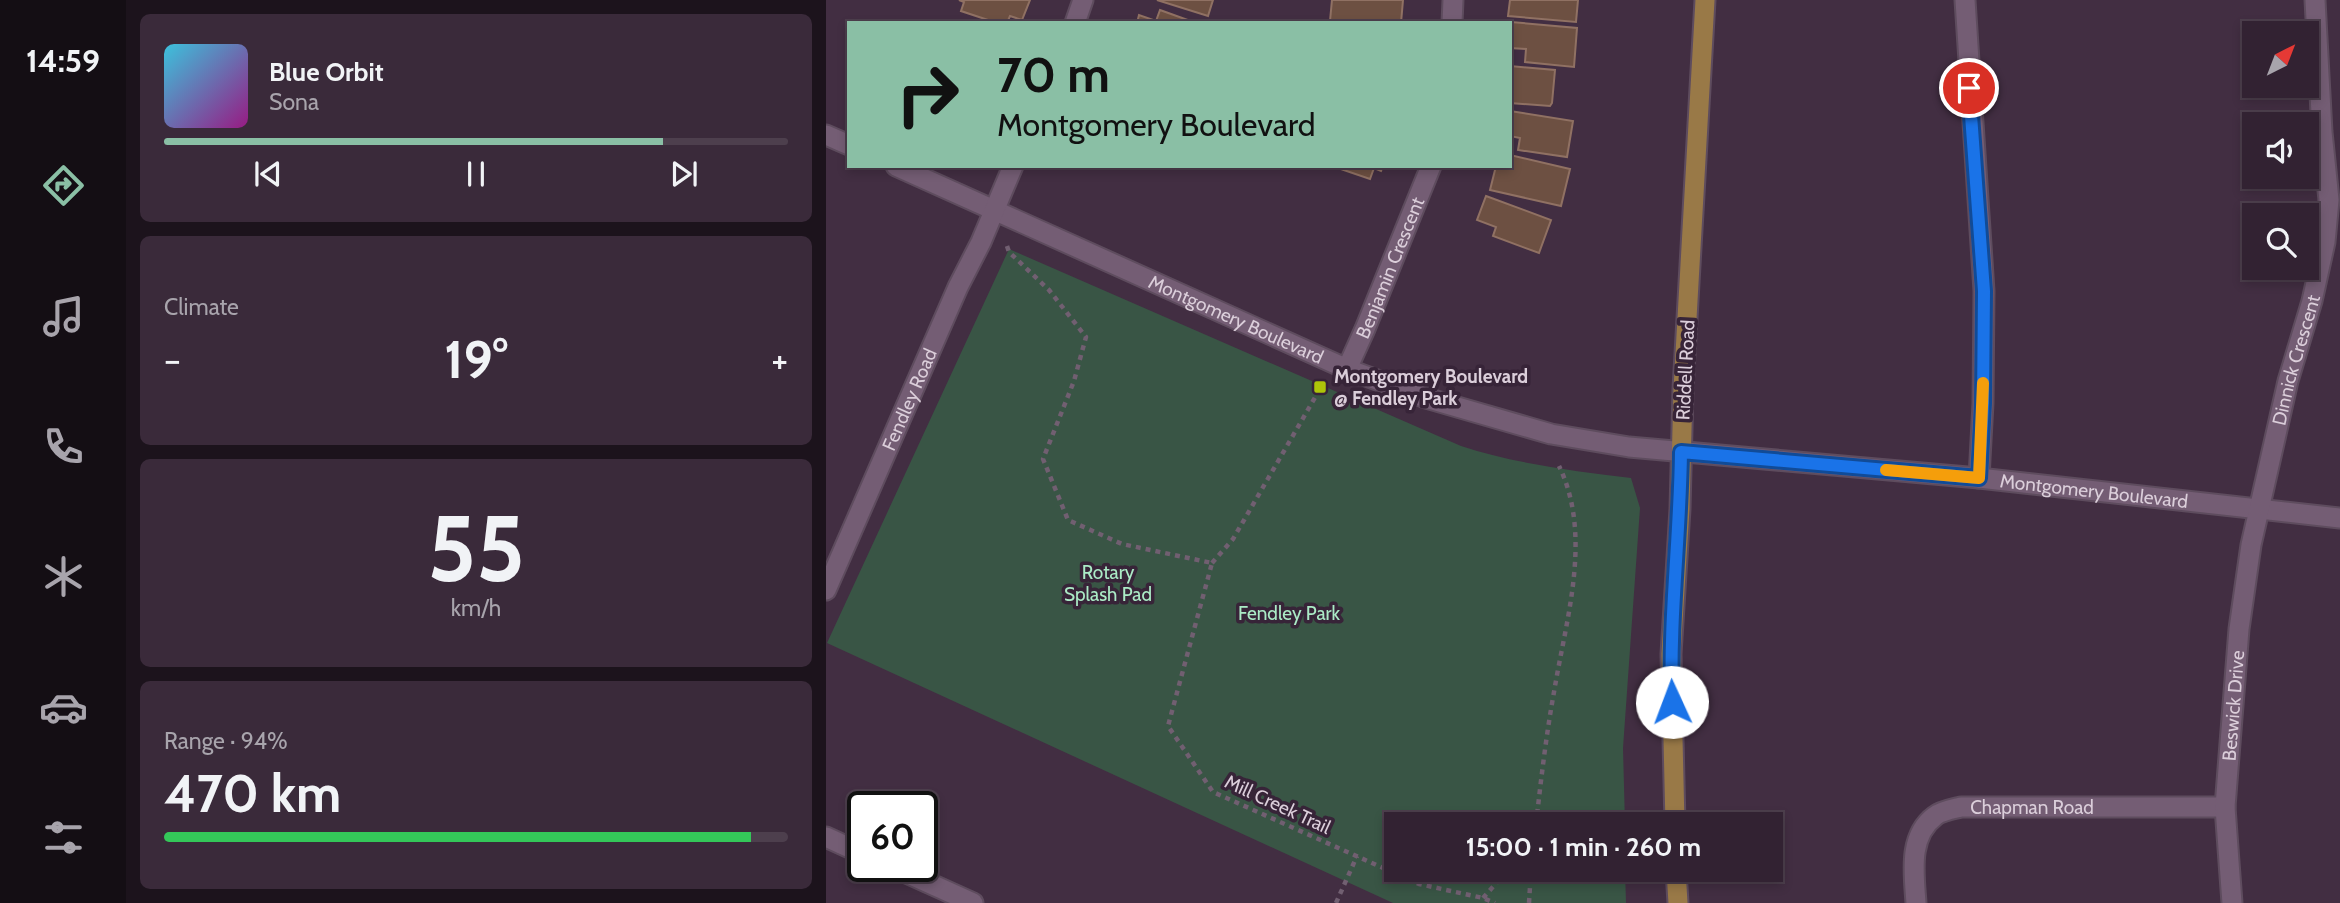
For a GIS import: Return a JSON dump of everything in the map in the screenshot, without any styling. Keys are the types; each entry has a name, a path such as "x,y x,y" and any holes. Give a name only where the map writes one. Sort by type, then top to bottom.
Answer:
{"main road":[{"name":"Riddell Road","path":"1675,812 1671,654 1705,0"},
{"path":"1677,882 1678,903"}],"street":[{"path":"1076,21 1083,0"},
{"path":"1452,21 1453,0"},
{"path":"1965,0 1984,291 1979,478"},
{"name":"Dinnick Crescent","path":"2259,510 2288,381 2312,301 2325,242 2334,170 2322,132 2315,0"},
{"path":"826,135 847,144"},
{"name":"Montgomery Boulevard","path":"900,168 1347,369 1426,398 1551,434 1629,447 1979,478 2340,517"},
{"path":"994,211 1012,168"},
{"name":"Benjamin Crescent","path":"1347,369 1424,187 1429,168"},
{"name":"Fendley Road","path":"826,590 958,287 994,211"},
{"name":"Beswick Drive","path":"2232,903 2225,807 2239,629 2251,544 2259,510"},
{"name":"Chapman Road","path":"1916,903 1913,862 1920,832 1936,814 1961,807 2225,807"},
{"path":"826,837 847,847"},
{"path":"926,882 973,903"}],"path":[{"path":"1007,246 1009,252 1049,290 1086,337 1074,381 1043,459 1069,520 1122,544 1212,563"},
{"name":"Mill Creek Trail","path":"1324,382 1233,539 1212,563 1168,726 1213,792 1419,884 1495,903"},
{"path":"1538,812 1554,690 1571,609 1575,537 1569,487 1559,466"},
{"path":"1336,903 1357,856"},
{"path":"1483,898 1497,882"},
{"path":"1529,903 1530,882"}],"green space":[{"name":"Fendley Park","path":"1009,249 1461,446 1524,462 1631,478 1640,508 1623,748 1625,812 1384,812 1384,882 1625,882 1626,903 1393,903 827,643"}],"building":[{"path":"959,0 1030,0 1022,20 1010,16 1008,21 991,21 961,11 964,2"},
{"path":"1157,0 1213,0 1208,16"},
{"path":"1332,0 1403,0 1401,21 1330,21"},
{"path":"1510,0 1578,0 1576,22 1508,16"},
{"path":"1160,10 1190,21 1156,21"},
{"path":"1139,15 1156,21 1138,21"},
{"path":"1512,22 1577,28 1574,67 1525,62 1526,49 1512,48"},
{"path":"1512,66 1555,70 1550,106 1512,103"},
{"path":"1512,111 1573,121 1567,157 1518,150 1520,138 1512,136"},
{"path":"1512,155 1570,169 1561,206 1490,190 1496,168 1512,168"},
{"path":"1338,168 1374,168 1370,179"},
{"path":"1486,196 1551,220 1539,253 1493,236 1496,227 1477,220"}],"slow traffic":[{"path":"1886,470 1979,478 1983,383"}],"place":[{"name":"Montgomery Boulevard @ Fendley Park","path":"1320,387"}],"route":[{"path":"1672,702 1671,654 1681,452 1979,478 1984,291 1969,88"}],"park label":[{"name":"Rotary Splash Pad","path":"1108,583"}]}
